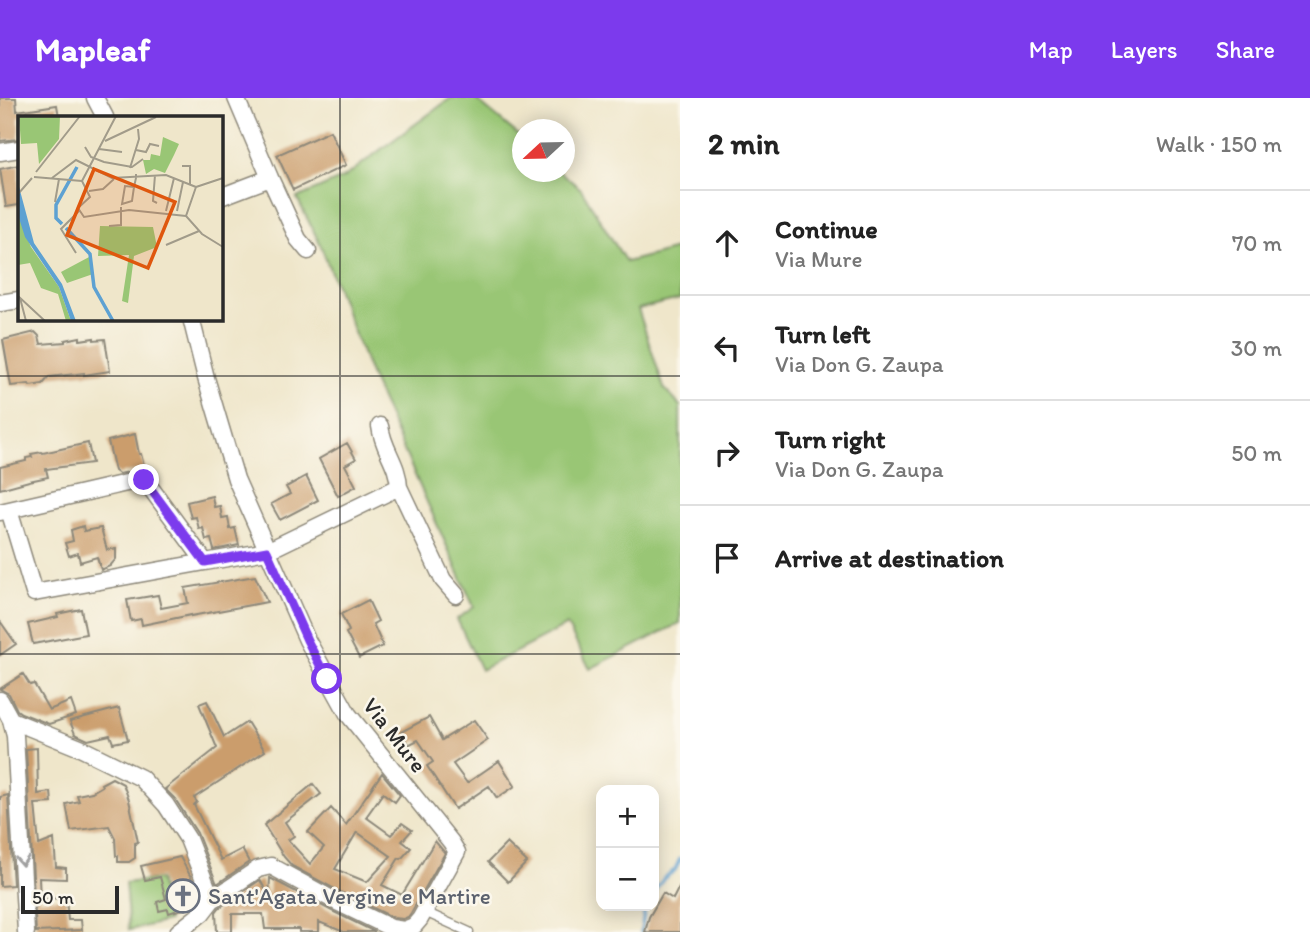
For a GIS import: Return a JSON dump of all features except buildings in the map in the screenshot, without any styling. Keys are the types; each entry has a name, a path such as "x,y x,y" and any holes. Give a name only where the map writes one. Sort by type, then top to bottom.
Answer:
{"street":[{"path":"95,98 104,116"},
{"path":"236,98 298,239 308,251"},
{"path":"0,152 18,149"},
{"path":"222,196 270,178"},
{"path":"0,303 18,300"},
{"name":"Via Mure","path":"191,320 236,479 307,640 348,714 457,852 425,912"},
{"path":"380,426 381,439 398,474 398,488 443,580 456,595"},
{"path":"205,562 144,480 4,511 34,593 267,551 398,488"},
{"path":"0,700 11,720 15,736 26,932"},
{"path":"11,720 80,748 141,778 166,806 188,839 212,900"},
{"path":"178,932 202,913 212,900 258,869 271,866 391,928 404,930 414,926 425,912"}],"lane":[{"path":"425,912 469,932"}],"green space":[{"path":"451,98 474,98 512,130 512,182 572,182 581,189 626,262 680,248 680,299 638,309 664,388 680,406 680,623 590,669 567,625 481,670 457,619 474,607 372,379 320,244 297,198 345,177"},
{"path":"159,879 168,921 129,930 125,883"}],"waterway":[{"path":"659,885 675,870 680,859"},
{"path":"641,932 644,911"}],"place":[{"name":"Sant'Agata Vergine e Martire","path":"183,896"}],"route":[{"path":"144,480 205,562 267,551 327,679"}]}
